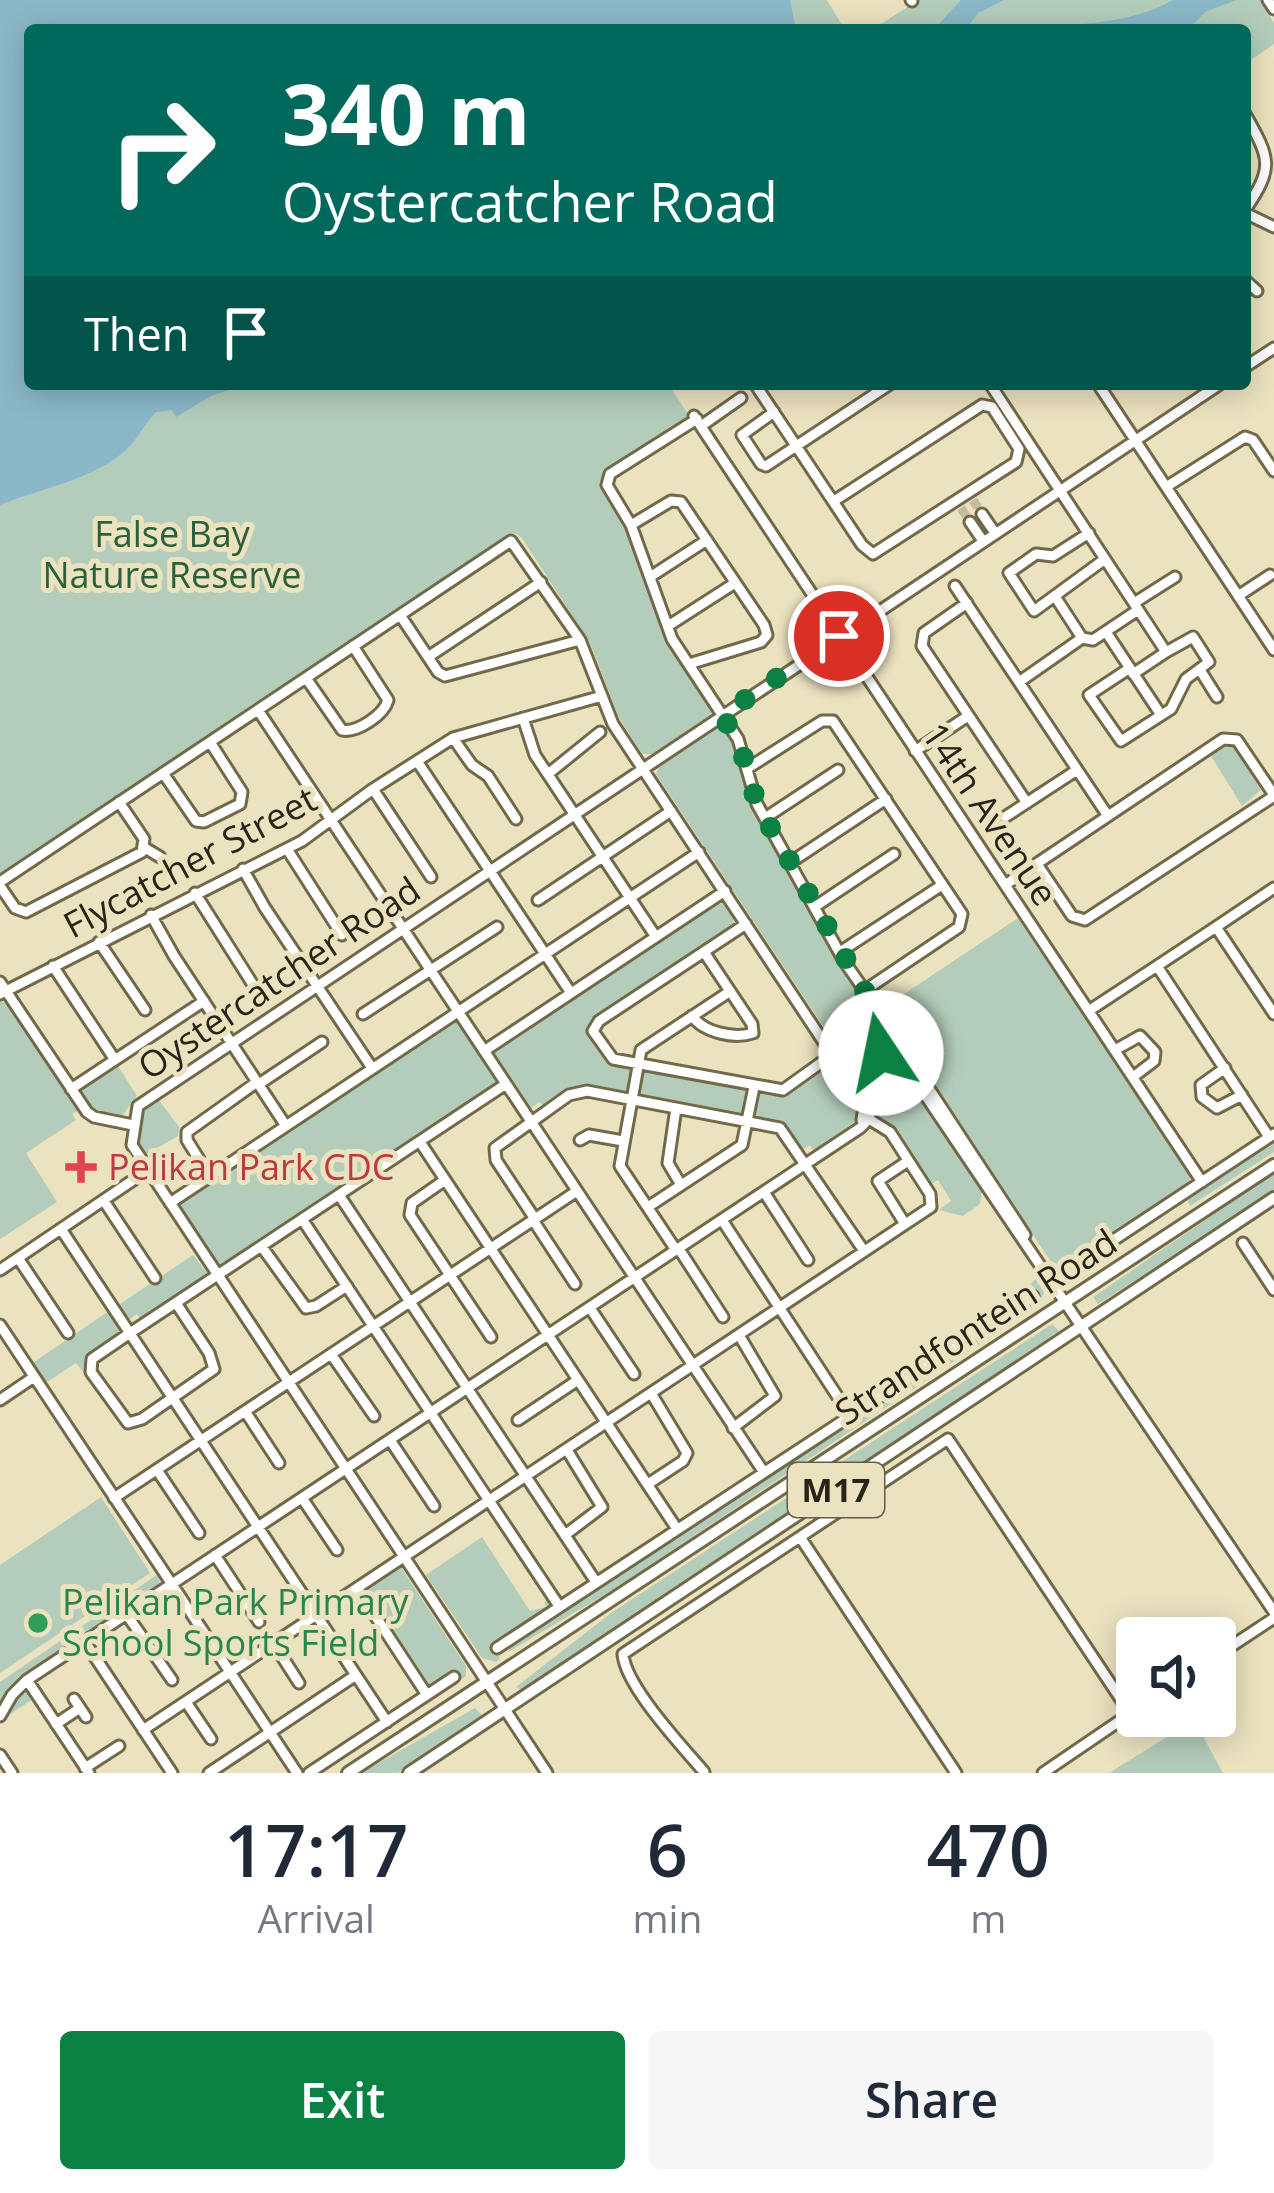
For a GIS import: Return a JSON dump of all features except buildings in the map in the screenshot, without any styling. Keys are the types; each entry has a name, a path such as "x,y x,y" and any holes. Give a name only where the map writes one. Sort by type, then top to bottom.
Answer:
{"main road":[{"name":"Strandfontein Road","path":"348,1773 1274,1166"},
{"name":"Strandfontein Road","path":"409,1773 1274,1198"}],"street":[{"path":"1268,0 1274,8"},
{"path":"1251,128 1269,168 1266,185 1251,204"},
{"path":"1251,286 1257,291"},
{"path":"0,1716 27,1681 678,1250 856,1130 866,1118 886,1078 889,1058 884,1019 840,952 765,818 737,739 668,626 631,525 607,485 607,477 752,390"},
{"path":"761,390 862,544 873,554 959,505 1020,454 986,404 834,501"},
{"path":"774,412 743,432 742,439 766,466 881,390"},
{"path":"994,390 1166,652"},
{"path":"1102,390 1274,650"},
{"name":"Oystercatcher Road","path":"547,1773 148,1171 131,1142 140,1103 1211,390"},
{"name":"14th Avenue","path":"697,420 1202,1182"},
{"path":"1166,487 1245,437 1253,440 1274,471"},
{"path":"631,525 670,501 678,501 764,626 766,638 689,664"},
{"path":"982,514 995,533"},
{"path":"970,522 983,541"},
{"path":"1089,533 1053,556 1039,554 1009,573 1034,611 1105,559"},
{"path":"650,577 707,540"},
{"path":"145,848 26,912 14,908 0,884 511,541 580,640 613,724 820,1037 866,1074 907,1079 923,1092 1274,1615 1236,1642"},
{"path":"1238,596 1270,575"},
{"path":"1019,682 1082,638 1094,640 1106,632 1175,577"},
{"path":"428,657 541,582"},
{"path":"668,626 735,583"},
{"path":"955,586 1108,816"},
{"path":"1056,598 1082,638"},
{"path":"967,603 921,639 1027,802"},
{"path":"400,615 445,676 580,640"},
{"path":"1106,632 1161,715"},
{"path":"1204,666 1186,680 1173,706 1120,741 1089,695 1192,638 1204,666 1217,697"},
{"path":"306,677 342,730 350,732 386,709 388,700 353,646"},
{"name":"Flycatcher Street","path":"2,989 287,849 453,738 602,696"},
{"path":"258,710 763,1471"},
{"path":"915,751 968,716"},
{"path":"523,718 535,755 656,937"},
{"path":"748,768 829,720 836,724 962,914 961,924 864,991"},
{"path":"548,774 600,732"},
{"path":"453,738 472,765 488,776 515,819"},
{"path":"1005,885 1227,738 1240,744 1274,795 1085,920 1072,916 1037,864"},
{"path":"163,773 199,822 240,804 242,792 210,742"},
{"path":"417,761 572,993"},
{"path":"765,818 838,770"},
{"path":"1005,817 1077,770"},
{"path":"373,789 431,877"},
{"path":"791,862 886,800"},
{"path":"119,802 145,848"},
{"path":"538,901 670,811"},
{"path":"145,848 160,857"},
{"path":"287,849 342,935"},
{"path":"170,1203 699,852"},
{"path":"816,906 894,854"},
{"path":"243,869 372,1068"},
{"path":"840,952 942,885"},
{"path":"1090,1010 1274,888"},
{"path":"484,1051 725,891"},
{"path":"195,893 257,991"},
{"path":"151,915 286,1126"},
{"path":"746,924 595,1025 594,1035 608,1056 754,1087 787,1088 836,1052 889,1058 928,1087 1017,1221 1037,1262"},
{"path":"363,1014 497,927"},
{"path":"1216,927 1274,1014"},
{"path":"99,942 145,1010"},
{"path":"692,1016 704,1029 751,1036 753,1027 704,952"},
{"path":"53,966 115,1060"},
{"path":"1157,966 1272,1135"},
{"path":"2,989 90,1115 133,1125"},
{"path":"723,1317 620,1166 644,1048 729,992"},
{"path":"71,1089 204,1001"},
{"path":"866,1118 866,1074 879,1028 872,1004"},
{"path":"1115,1050 1140,1036 1155,1052 1156,1060 1133,1076"},
{"path":"210,1177 187,1140 187,1132 322,1042"},
{"path":"1225,1068 1201,1085 1202,1096 1217,1108 1242,1095"},
{"path":"176,1303 215,1364 212,1372 137,1422 128,1423 91,1372 92,1359 130,1333 218,1275 262,1247 506,1084"},
{"path":"648,1207 742,1144 754,1087"},
{"path":"575,1284 494,1151 579,1090 781,1128 864,1251"},
{"path":"676,1108 668,1163 681,1185"},
{"path":"143,1730 931,1207 932,1199 888,1130 866,1118"},
{"path":"580,1140 589,1135 623,1141"},
{"name":"Strandfontein Road","path":"1097,1251 1272,1135"},
{"path":"420,1142 677,1529"},
{"path":"905,1224 878,1181 908,1161"},
{"path":"0,1270 148,1171"},
{"path":"446,1180 415,1200 410,1210 491,1337"},
{"path":"114,1498 577,1191"},
{"path":"764,1192 808,1260"},
{"path":"339,1195 596,1582"},
{"path":"104,1201 154,1278"},
{"path":"302,1219 560,1606"},
{"path":"722,1220 849,1414"},
{"path":"61,1229 387,1722"},
{"path":"1243,1243 1274,1290"},
{"path":"262,1247 306,1308 346,1286"},
{"path":"18,1258 68,1333"},
{"name":"Strandfontein Road","path":"496,1648 1033,1297"},
{"path":"590,1307 634,1374"},
{"path":"0,1325 297,1773"},
{"path":"733,1428 772,1401 776,1392 739,1335"},
{"path":"332,1354 374,1416"},
{"path":"0,1400 34,1377"},
{"path":"518,1420 578,1380"},
{"path":"648,1484 687,1453 651,1393"},
{"path":"244,1411 279,1462"},
{"path":"704,1772 673,1738 622,1655 948,1439 1116,1685"},
{"path":"390,1440 434,1506"},
{"path":"565,1535 602,1508 567,1450"},
{"path":"157,1470 199,1533"},
{"path":"302,1498 337,1550"},
{"path":"800,1537 956,1773"},
{"path":"214,1556 259,1622"},
{"path":"357,1588 427,1695"},
{"path":"127,1615 172,1680"},
{"path":"85,1642 172,1773"},
{"path":"274,1644 299,1683"},
{"path":"209,1773 356,1675"},
{"path":"309,1773 454,1677"},
{"path":"27,1681 87,1770 119,1746"},
{"path":"186,1702 211,1739"},
{"path":"56,1724 80,1708"},
{"path":"1042,1773 1116,1723"},
{"path":"0,1755 12,1773"}],"green space":[{"name":"False Bay Nature Reserve","path":"0,0 827,0 841,24 24,24 24,390 672,390 690,417 605,473 602,486 623,519 670,648 712,708 711,715 652,754 642,754 618,716 590,643 522,538 514,533 0,874"},
{"path":"919,0 1261,0 1274,23 1274,44 1251,60 1251,24 881,24"},
{"path":"717,727 735,745 753,806 835,957 872,1014 875,1037 861,1049 847,1048 831,1038 656,774 659,767"},
{"path":"1227,744 1234,747 1261,790 1242,806 1211,756"},
{"path":"716,903 726,904 735,924 592,1019 589,1036 606,1062 632,1068 626,1094 578,1086 544,1107 540,1102 528,1110 494,1057 494,1049"},
{"path":"1018,918 1190,1177 1188,1184 1060,1275 928,1079 895,1056 885,1011"},
{"path":"0,1000 9,1006 79,1110 72,1114 76,1120 26,1153 57,1202 0,1239"},
{"path":"456,1018 497,1082 219,1265 179,1207 181,1201"},
{"path":"834,1062 860,1080 858,1119 814,1152 810,1145 802,1150 786,1127 753,1116 758,1092 784,1095"},
{"path":"118,1066 137,1096 122,1116 91,1110 81,1090"},
{"path":"642,1069 750,1089 742,1116 635,1096"},
{"path":"896,1083 912,1087 921,1096 982,1190 980,1204 963,1216 939,1210 951,1201 938,1180 930,1185 893,1127 876,1118 883,1090"},
{"path":"158,1099 179,1127 178,1136 147,1154 138,1141 143,1109"},
{"path":"1274,1140 1274,1152 1190,1206 1187,1198"},
{"path":"1274,1173 1274,1192 1098,1304 1093,1297"},
{"path":"193,1255 207,1273 203,1280 141,1320 137,1314 127,1321 117,1306"},
{"path":"1036,1271 1046,1287 1040,1303 1011,1318 1038,1300 1032,1290 854,1407 845,1402 852,1402 1028,1286"},
{"path":"109,1311 120,1334 85,1358 84,1373 76,1363 44,1384 31,1364"},
{"path":"999,1321 1001,1330 616,1588 508,1652 512,1643"},
{"path":"1052,1324 1059,1331 523,1691 516,1687 611,1613"},
{"name":"Pelikan Park Primary School Sports Field","path":"101,1497 150,1573 0,1673 0,1565"},
{"path":"482,1537 530,1611 546,1607 544,1602 549,1599 551,1603 548,1609 493,1646 500,1659 496,1662 482,1658 426,1575"},
{"path":"397,1567 466,1666 466,1676 459,1681 453,1671 427,1686 364,1594 366,1587"},
{"path":"158,1574 160,1585 20,1678 33,1699 6,1717 0,1713 0,1682"},
{"path":"475,1708 483,1716 398,1773 361,1773"},
{"path":"1167,1737 1203,1737 1223,1773 1109,1773"}],"water":[{"path":"0,0 790,0 795,24 24,24 24,390 229,390 176,417 172,410 156,412 112,461 82,477 0,505"},
{"path":"961,0 1004,0 978,13 970,24 939,24"},
{"path":"1173,0 1237,0 1207,11 1193,24 1078,24 1156,8"}],"tunnel":[{"path":"973,500 982,514"},
{"path":"961,508 970,522"}],"place":[{"name":"Pelikan Park CDC","path":"81,1167"},
{"name":"Pelikan Park Primary School Sports Field","path":"38,1623"}],"route":[{"path":"839,636 722,715 740,745 757,804 872,1004 879,1028 873,1053 881,1053"}]}
